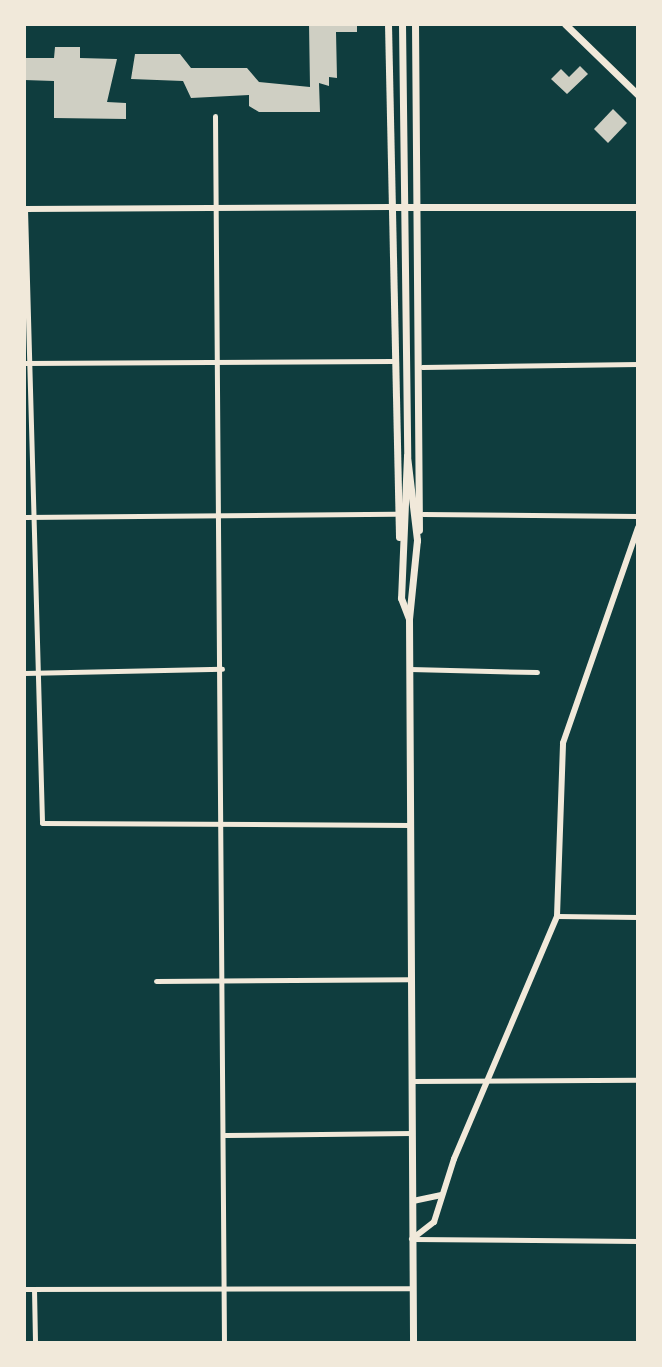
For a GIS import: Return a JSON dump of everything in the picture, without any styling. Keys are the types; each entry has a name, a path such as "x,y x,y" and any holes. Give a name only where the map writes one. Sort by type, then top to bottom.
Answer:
{"main road":[{"path":"388,24 395,514 401,541"},
{"path":"402,24 407,456 401,541 401,598 409,619"},
{"path":"413,1343 409,619 417,540 423,514 415,24"},
{"path":"565,24 638,95"},
{"path":"392,207 638,207"},
{"path":"407,456 417,540"}],"street":[{"path":"215,116 222,669 224,1343"},
{"path":"392,207 24,209 26,363 34,517 35,673 42,823 412,825"},
{"path":"26,363 392,361"},
{"path":"422,367 638,364"},
{"path":"24,517 395,514"},
{"path":"423,514 638,516"},
{"path":"412,1239 434,1222 441,1195 557,916 563,743 638,528"},
{"path":"24,673 222,669"},
{"path":"410,669 537,672"},
{"path":"557,916 638,917"},
{"path":"156,981 224,977 412,979"},
{"path":"412,1081 638,1080"},
{"path":"225,1135 413,1133"},
{"path":"413,1201 441,1195"},
{"path":"412,1239 638,1241"},
{"path":"24,1289 413,1288"},
{"path":"34,1289 35,1343"}],"building":[{"path":"309,24 357,24 357,32 336,32 337,78 329,77 329,86 319,83 320,112 259,112 249,106 249,95 191,98 183,81 131,79 135,54 180,54 191,68 247,68 259,82 310,87"},
{"path":"55,47 80,47 80,58 117,59 107,102 126,103 126,119 54,118 54,81 24,80 24,58 54,58"},
{"path":"580,66 588,74 567,94 551,79 561,69 569,77"},
{"path":"613,109 627,123 608,143 594,129"}]}
